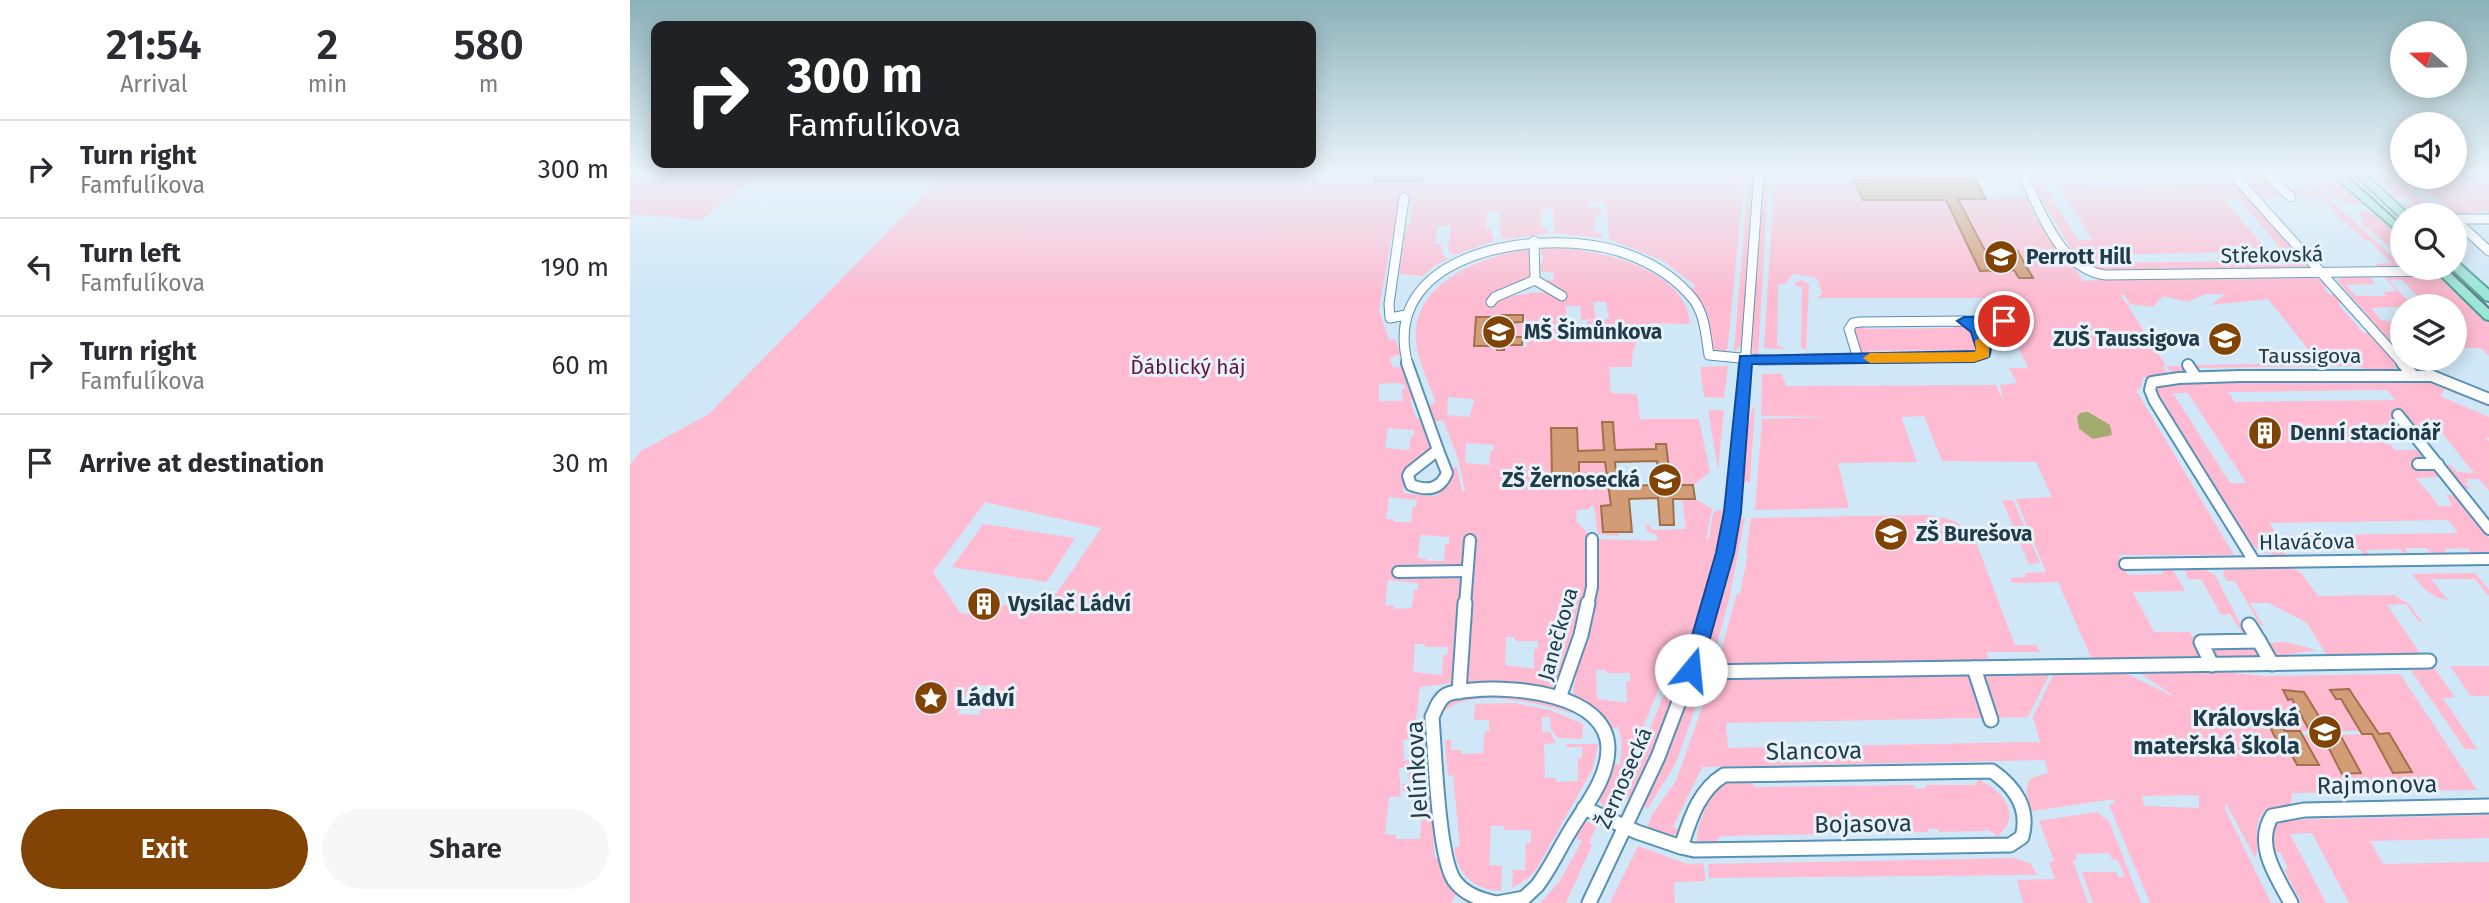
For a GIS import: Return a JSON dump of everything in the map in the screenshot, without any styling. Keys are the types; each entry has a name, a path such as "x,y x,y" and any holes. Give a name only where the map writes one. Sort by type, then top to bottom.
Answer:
{"main road":[{"path":"2467,276 2489,297"},
{"path":"2452,280 2489,316"}],"street":[{"path":"1402,213 1389,304 1390,318 1438,450"},
{"name":"Žernosecká","path":"1589,903 1658,757 1691,670 1725,553 1736,483 1756,213"},
{"name":"Střekovská","path":"2044,213 2075,264 2101,275 2390,270"},
{"name":"Taussigova","path":"2268,213 2413,375"},
{"path":"2467,220 2489,219"},
{"path":"2467,231 2489,251"},
{"path":"1534,241 1535,280"},
{"path":"1402,345 1406,315 1421,291 1458,262 1503,246 1534,241 1563,241 1602,246 1623,251 1658,267 1694,300 1704,324 1709,355 1745,359 1974,357 1984,354 1985,347 1977,329 1964,321"},
{"path":"1535,280 1562,296"},
{"path":"1491,302 1495,297 1535,280"},
{"path":"1390,318 1406,315"},
{"path":"1858,358 1849,329 1853,323 2004,321"},
{"path":"2188,365 2196,377"},
{"path":"2413,375 2432,376 2489,399"},
{"name":"Taussigova","path":"2254,561 2150,392 2152,382 2158,379 2196,377 2413,375"},
{"path":"2398,415 2489,529"},
{"path":"2418,464 2438,464"},
{"name":"Janečkova","path":"1559,698 1581,635 1592,587 1592,538"},
{"path":"1459,692 1470,540"},
{"name":"Hlaváčova","path":"2125,564 2489,559"},
{"path":"1398,572 1467,571"},
{"path":"2249,625 2272,664"},
{"path":"2212,665 2201,642 2259,641"},
{"path":"2234,642 2246,664"},
{"path":"1700,672 2429,661"},
{"path":"1974,668 1991,720"},
{"name":"Jelínkova","path":"1521,689 1559,698 1594,718 1606,735 1607,761 1584,808 1532,891 1524,898 1497,903 1484,901 1455,885 1447,864 1432,717 1439,701 1448,694 1459,692 1521,689"},
{"name":"Bojasova","path":"1625,827 1665,844 1694,850 2010,845 2022,838 2025,819 2015,790 1992,771"},
{"name":"Slancova","path":"1681,848 1710,782 1724,775 1992,771"},
{"name":"Rajmonova","path":"2291,903 2266,852 2264,833 2272,816 2304,810 2489,806"},
{"path":"1584,808 1625,827"}],"green space":[{"path":"630,213 710,213 701,220"},
{"name":"Ďáblický háj","path":"906,213 1397,213 1379,310 1389,340 1395,339 1401,354 1390,358 1393,368 1403,366 1400,359 1395,359 1402,358 1416,398 1410,400 1416,418 1423,419 1431,445 1424,458 1407,477 1403,493 1432,496 1442,494 1429,493 1446,485 1451,474 1450,468 1457,467 1462,491 1465,491 1458,458 1443,420 1433,422 1427,407 1436,402 1421,365 1416,341 1418,320 1425,303 1454,275 1472,265 1530,249 1529,277 1496,299 1554,292 1547,280 1554,280 1554,273 1540,271 1543,257 1540,248 1559,248 1607,255 1631,263 1653,273 1671,287 1684,303 1690,324 1651,323 1636,343 1632,367 1609,367 1611,393 1637,394 1640,419 1699,419 1710,472 1693,485 1671,485 1666,444 1656,445 1656,449 1578,451 1577,428 1551,429 1552,475 1579,474 1579,462 1605,462 1611,505 1601,506 1603,532 1618,532 1619,536 1598,534 1594,506 1577,510 1576,520 1592,539 1657,541 1657,535 1648,532 1645,525 1650,525 1651,530 1686,529 1682,499 1696,499 1712,509 1706,539 1709,539 1713,513 1718,510 1727,511 1691,670 1669,665 1615,793 1611,792 1604,808 1597,797 1611,763 1620,765 1622,741 1618,727 1609,729 1602,716 1581,700 1570,713 1519,701 1479,699 1461,702 1447,709 1439,721 1439,714 1460,682 1420,687 1416,718 1417,737 1403,740 1404,761 1419,758 1421,777 1415,775 1415,783 1419,783 1420,792 1403,791 1402,784 1409,783 1408,768 1399,768 1401,797 1389,797 1385,834 1396,835 1396,839 1420,839 1422,813 1426,813 1427,801 1411,801 1411,797 1430,797 1435,858 1439,858 1443,873 1457,893 1451,903 630,903 630,465 641,451 709,414","holes":["1593,302 1606,302 1609,319 1587,321 1586,342 1572,342 1575,337 1574,322 1567,321 1566,306 1580,306 1581,320 1596,319","1501,315 1522,315 1527,318 1526,324 1501,323 1501,337 1522,337 1527,340 1527,347 1504,345 1497,350 1497,346 1474,346 1475,338","1379,384 1404,384 1403,401 1379,401","1448,397 1474,399 1470,417 1447,415","1388,428 1414,430 1409,450 1385,448","1466,443 1494,445 1493,451 1490,451 1489,465 1465,463","1389,497 1417,500 1416,506 1413,506 1411,522 1394,522 1394,519 1386,519","985,502 1101,528 1057,593 966,614 960,613 933,572","1420,535 1449,537 1449,544 1445,544 1444,561 1418,558","1388,580 1418,583 1418,590 1414,590 1412,608 1394,609 1394,606 1385,605","1572,633 1585,636 1573,677 1576,678 1573,687 1575,698 1552,687 1560,678","1506,637 1515,637 1515,641 1538,641 1538,649 1534,649 1534,669 1505,665","1415,644 1448,647 1447,655 1443,655 1442,675 1413,672","1596,670 1606,670 1606,673 1630,673 1630,681 1626,682 1627,703 1597,699","971,685 993,686 979,715 958,714"]},
{"name":"Ďáblický háj","path":"1411,213 1487,213 1486,230 1492,230 1494,241 1454,255 1448,250 1451,226 1438,226 1435,244 1441,244 1442,253 1448,259 1423,276 1399,274 1405,233 1408,230 1404,225 1410,225"},
{"name":"Ďáblický háj","path":"1501,213 1541,213 1541,227 1547,227 1547,234 1503,239 1500,234"},
{"name":"Ďáblický háj","path":"1553,213 1601,213 1601,216 1594,216 1595,233 1602,234 1602,238 1555,233"},
{"name":"Ďáblický háj","path":"1607,213 1741,213 1727,353 1719,353 1712,348 1689,289 1696,286 1662,260 1609,239"},
{"path":"1746,213 1753,213 1742,344 1734,352"},
{"path":"1760,213 1766,213 1758,356 1751,349"},
{"path":"1772,213 1953,213 1967,241 2014,270 2019,278 2033,278 2017,250 1984,250 1965,213 2034,213 2061,258 2073,265 2083,281 2110,278 2264,278 2267,275 2315,277 2327,285 2324,289 2330,295 2337,295 2341,300 2339,305 2363,333 2370,333 2390,356 2390,371 2371,372 2357,366 2194,368 2192,365 2319,363 2268,299 2211,305 2225,294 2205,294 2188,302 2163,296 2153,307 2130,304 2124,294 2121,295 2166,366 2163,366 2167,373 2143,378 2141,388 2136,390 2234,555 2118,555 2128,575 2164,574 2161,568 2173,570 2185,591 2133,592 2154,632 2190,632 2197,646 2286,642 2317,650 2271,657 2327,656 2307,623 2269,603 2250,603 2263,625 2252,624 2259,623 2235,581 2227,581 2223,575 2225,568 2232,567 2290,566 2302,574 2318,596 2394,595 2409,604 2422,622 2419,622 2406,604 2387,605 2420,653 2416,656 2093,662 2058,582 2012,583 2010,578 2026,577 2025,573 2046,572 2016,499 2052,497 2036,462 1942,461 1924,416 1901,417 1917,462 1838,463 1849,508 1755,510 1762,419 1829,417 1761,416 1762,374 1782,374 1786,386 1996,385 2003,401 2000,385 2017,383 2009,368 2028,368 2013,336 1982,331 1976,323 2006,323 2001,311 2018,311 2011,298 1817,298 1822,294 1818,280 1793,274 1785,284 1778,284 1777,345 1787,349 1764,348"},
{"path":"2050,213 2061,213 2078,240 2093,240 2076,213 2236,213 2279,265 2294,264 2251,213 2263,213 2308,264 2307,267 2100,272 2079,262","holes":["2238,252 2245,261 2108,263 2102,255"]},
{"path":"2335,213 2345,213 2390,254 2390,261 2370,241 2364,240"},
{"path":"2360,213 2376,213 2390,228 2390,248 2361,222 2363,218"},
{"path":"2390,263 2390,266 2377,267 2375,264"},
{"path":"2390,275 2389,280 2402,294 2390,294 2390,307 2371,308 2381,320 2390,322 2390,342 2337,280 2344,277","holes":["2370,277 2384,277 2397,291 2383,292 2386,296 2356,296 2346,285 2375,284"]},
{"path":"1801,280 1809,284 1806,350 1801,348 1802,287 1795,286 1795,283"},
{"path":"2402,280 2447,280 2462,294 2415,294"},
{"path":"2467,299 2489,320 2489,356 2481,348 2467,348"},
{"path":"1863,324 1865,329 1952,328 1962,324 1972,331 1979,351 1868,351 1869,354 1861,354 1854,328 1855,325"},
{"path":"1728,366 1724,398 1704,397 1700,367"},
{"path":"2166,366 2182,366 2183,373 2172,373"},
{"path":"2425,378 2489,404 2489,407 2445,389 2440,396 2489,417 2489,437 2486,438 2489,441 2489,491 2479,479 2466,479 2468,482 2465,483 2470,489 2463,489 2445,465 2451,465 2457,472 2474,473 2438,428 2415,428 2406,415 2393,417 2406,433 2398,433 2391,424 2373,425 2386,438 2382,439 2385,444 2390,444 2395,450 2419,450 2427,467 2435,470 2440,477 2416,478 2439,506 2452,506 2447,495 2455,495 2489,538 2489,555 2473,555 2468,548 2444,549 2449,555 2433,555 2426,548 2405,548 2410,556 2405,556 2400,549 2366,550 2370,557 2366,557 2360,549 2284,551 2288,558 2261,552 2247,540 2155,388 2165,381","holes":["2387,390 2395,400 2235,402 2228,392","2173,393 2188,393 2246,483 2230,483","2448,520 2458,533 2278,536 2269,523"]},
{"path":"1755,407 1750,482 1744,482 1747,451 1744,451 1752,408"},
{"path":"1708,410 1724,410 1718,470"},
{"path":"2002,500 2013,500 2040,563 2029,564"},
{"path":"1927,515 1952,520 1973,534 2015,645 2037,645 2040,652 1987,652 1988,662 1705,667 1702,664 1701,658 1718,602 1735,525 1740,518 1745,518 1730,595 1714,655 1720,655 1737,593 1740,594 1748,554 1751,518"},
{"path":"983,524 1075,538 1047,582 952,567"},
{"path":"2189,567 2200,567 2215,575 2245,633 2243,634 2230,614 2221,615 2201,579 2188,579 2185,571"},
{"path":"2475,573 2489,590 2489,596 2475,579 2431,579 2448,600 2442,599 2427,591 2412,574"},
{"path":"2432,665 2455,697 2443,698 2477,749 2465,749 2408,666"},
{"path":"2450,666 2489,666 2489,696 2471,696"},
{"path":"2052,669 2028,717 1726,723 1728,748 2040,742 2033,717 2054,673 2123,672 2175,697 2137,671 2221,672 2266,676 2400,674 2477,790 2292,793 2291,805 2266,810 2258,821 2255,858 2226,803 2225,809 2271,903 2150,903 2109,805 2114,803 2114,799 2032,811 2027,798 2027,786 2031,778 2048,773 2045,760 1702,767 1673,827 1681,831 1669,839 1646,830 1653,813 1676,781 1713,677","holes":["2283,690 2301,690 2328,731 2360,731 2341,699 2336,699 2331,690 2352,691 2379,734 2389,734 2411,772 2393,773 2372,734 2340,735 2360,773 2342,774 2322,735 2302,735 2318,765 2297,765 2286,744 2276,739 2270,727 2282,726 2285,731 2310,731 2292,699 2288,699","2199,795 2199,808 2144,806 2142,796"]},
{"path":"1674,670 1684,673 1631,800 1622,796"},
{"path":"1706,677 1676,763 1648,808 1643,806 1693,685"},
{"path":"1514,703 1550,710 1583,724 1582,739 1558,738 1551,730 1550,717 1542,717 1542,732 1550,732 1556,743 1544,744 1545,778 1555,778 1556,782 1578,781 1578,758 1582,758 1582,747 1566,747 1566,744 1598,744 1593,768 1536,870 1512,888 1513,870 1525,870 1526,843 1531,843 1531,830 1504,830 1504,826 1491,826 1489,865 1502,866 1501,891 1475,884 1459,866 1454,848 1460,846 1453,775 1448,776 1445,740 1451,740 1451,750 1461,750 1462,754 1483,753 1489,720 1474,720 1475,704"},
{"path":"1983,775 1982,782 1997,791 2007,805 2009,820 1999,834 2005,841 1997,840 1999,837 1987,829 1721,836 1712,847 1697,840 1699,826 1709,801 1726,782 1734,780 1746,778 1756,787 1914,785 1915,789 1926,788 1926,785 1974,785"},
{"path":"2097,812 2109,821 2141,903 2093,903 2082,872 2116,872 2118,877 2125,877 2118,860 2112,859 2109,853 2075,854 2077,860 2073,861 2088,903 2023,903 2017,880 2055,879 2049,863 2054,861 2039,821"},
{"path":"2489,815 2489,838 2370,841 2383,864 2489,862 2489,903 2349,903 2312,833 2290,834 2326,903 2302,903 2284,870 2288,869 2280,852 2275,852 2270,837 2273,825 2282,820"},
{"path":"1586,822 1598,823 1589,843 1592,845 1566,903 1540,903 1559,882 1582,841 1572,836 1580,825"},
{"path":"1638,846 1687,864 1703,863 1706,881 1674,882 1675,903 1610,903"},
{"path":"2015,858 2031,864 2037,875 1709,878 1708,864"}],"shaded area":[{"path":"2088,412 2110,425 2112,435 2093,439 2079,429 2077,417 2080,413"}],"building":[{"path":"1952,213 1965,213 1984,249 2017,250 2033,278 2019,278 2014,270 1980,271"},
{"name":"MŠ Šimůnkova","path":"1523,315 1523,322 1501,323 1501,337 1523,337 1522,345 1504,345 1504,350 1497,350 1497,346 1474,346 1476,317"},
{"name":"ZŠ Žernosecká","path":"1602,422 1613,422 1615,450 1656,449 1656,444 1666,444 1671,485 1693,485 1695,499 1673,499 1674,525 1660,525 1658,498 1629,499 1632,532 1603,532 1601,506 1611,505 1605,462 1579,462 1579,474 1552,475 1551,428 1577,428 1578,451 1604,450","holes":["1657,461 1660,485 1617,486 1615,462"]},
{"path":"2349,689 2379,734 2389,733 2412,772 2393,773 2372,734 2362,734 2341,699 2336,699 2330,690"},
{"path":"2283,690 2304,692 2328,731 2338,731 2361,773 2342,774 2322,735 2312,735 2292,699 2288,700"},
{"path":"2282,726 2285,731 2300,731 2319,765 2297,765 2286,744 2276,739 2270,727"}],"tram line":[{"path":"2460,280 2489,308"}],"slow traffic":[{"path":"1870,358 1974,357 1984,354 1982,341"}],"place":[{"name":"Perrott Hill","path":"2001,257"},
{"name":"MŠ Šimůnkova","path":"1499,332"},
{"name":"ZUŠ Taussigova","path":"2225,339"},
{"name":"Denní stacionář","path":"2265,433"},
{"name":"ZŠ Žernosecká","path":"1665,480"},
{"name":"ZŠ Burešova","path":"1891,534"},
{"name":"Vysílač Ládví","path":"984,604"},
{"name":"Ládví","path":"931,698"},
{"name":"Královská mateřská škola","path":"2325,732"}],"route":[{"path":"1691,670 1725,553 1736,483 1745,359 1974,357 1984,354 1985,347 1977,329 1964,321 2004,321"}]}
